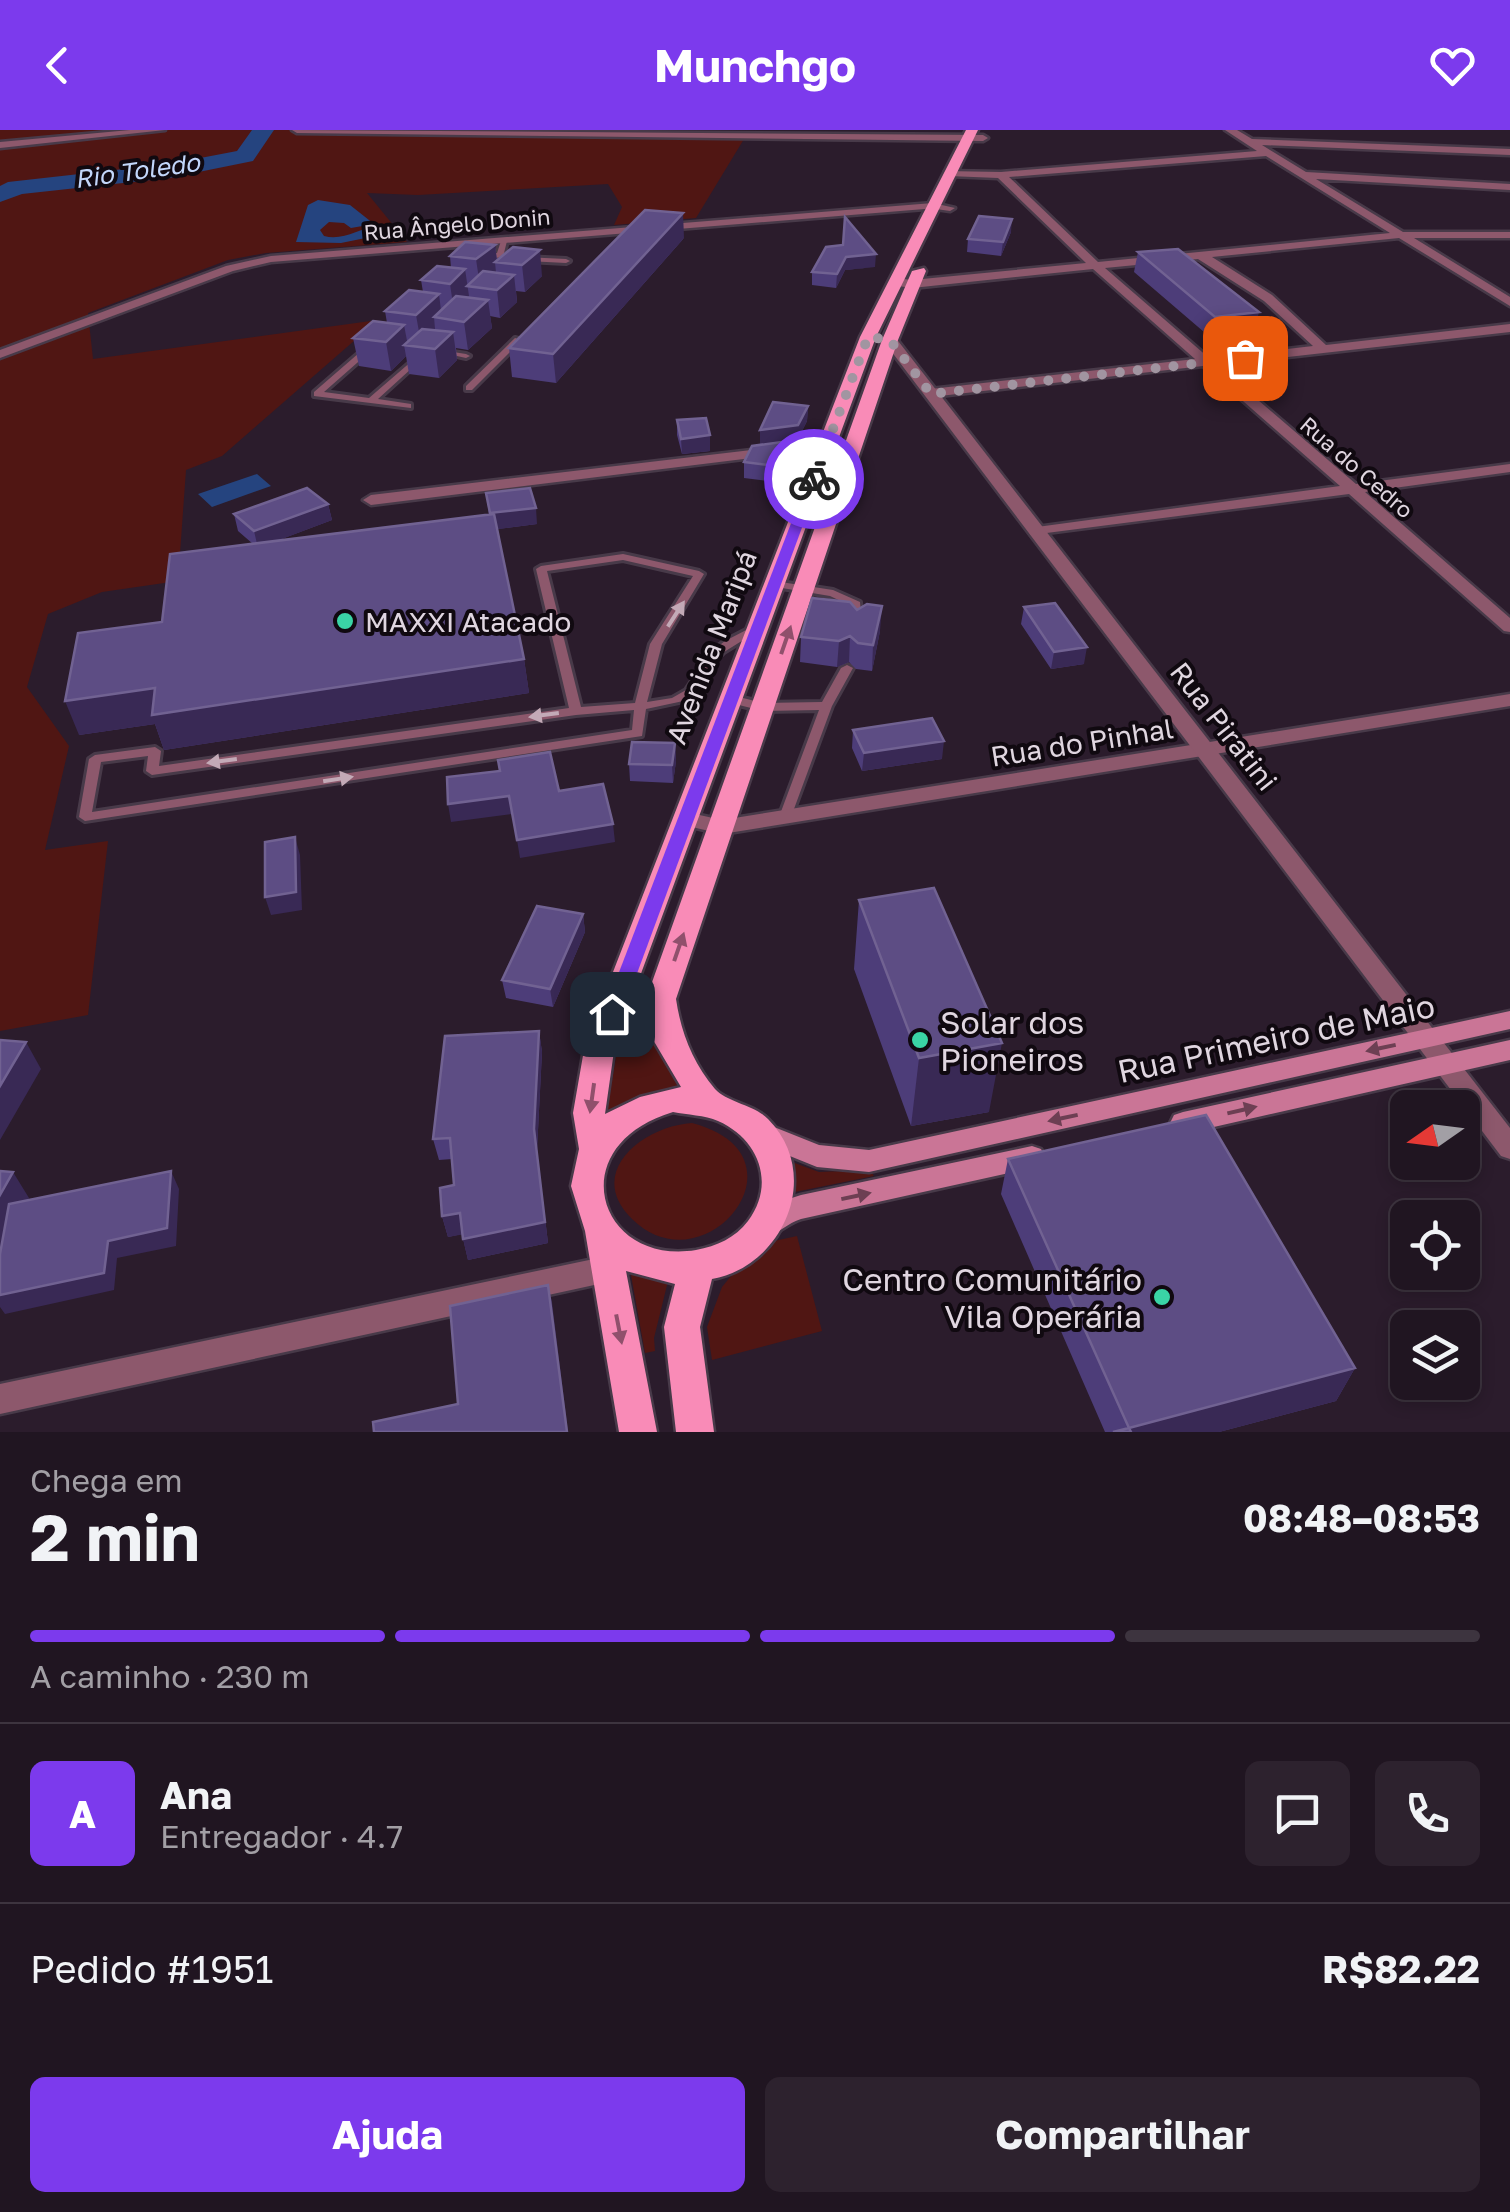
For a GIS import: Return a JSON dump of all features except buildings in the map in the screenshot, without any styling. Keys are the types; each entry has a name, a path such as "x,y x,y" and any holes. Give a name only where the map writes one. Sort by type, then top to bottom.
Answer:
{"main road":[{"name":"Avenida Maripá","path":"595,1148 589,1114 600,1044 827,446 978,134"},
{"name":"Avenida Maripá","path":"705,1100 667,1038 661,999 803,590 875,348"},
{"name":"Rua Primeiro de Maio","path":"764,1134 817,1156 869,1161 1510,1020"},
{"path":"1166,1127 1510,1050"},
{"path":"638,1432 602,1233 588,1206 587,1176 595,1148 616,1124 642,1108 673,1100 705,1100 728,1107 764,1134 780,1169 775,1208 766,1226"},
{"path":"602,1233 628,1256 661,1267 697,1268 736,1253 777,1216 801,1207 1052,1152"},
{"path":"695,1432 682,1326 697,1268"}],"street":[{"path":"0,145 160,130"},
{"path":"297,130 978,134"},
{"path":"1230,130 1507,298"},
{"path":"1249,142 1510,152"},
{"path":"958,174 1001,175 1267,153"},
{"name":"Rua do Cedro","path":"1001,175 1095,266 1510,627"},
{"path":"1302,175 1510,187"},
{"name":"Rua Ângelo Donin","path":"0,354 230,268 271,260 941,207"},
{"path":"904,283 1400,234 1510,235"},
{"path":"1200,255 1268,298 1324,349"},
{"path":"931,394 1510,328"},
{"name":"Rua Piratini","path":"875,348 931,394 1510,1148"},
{"path":"371,500 827,446"},
{"path":"1037,532 1510,468"},
{"name":"Rua do Pinhal","path":"722,827 1510,700"},
{"path":"686,819 722,827"},
{"path":"0,1399 608,1269"}],"lane":[{"path":"616,242 630,229"},
{"path":"500,255 504,241"},
{"path":"472,260 500,255 566,261"},
{"path":"510,270 523,258"},
{"path":"469,388 522,335"},
{"path":"376,343 317,394 408,406"},
{"path":"409,348 466,356"},
{"path":"371,401 426,350"},
{"path":"576,711 541,569 623,558 699,574 656,644 641,704 638,733 86,817 95,760 155,751 152,770 641,704 685,696 698,685 714,654 758,628"},
{"path":"774,584 833,593 856,604 857,628"},
{"path":"785,817 826,706 847,668"},
{"path":"732,699 763,707 826,706"}],"shaded area":[{"path":"0,130 611,130 607,135 744,139 696,218 614,225 622,207 608,184 418,195 367,193 407,242 266,253 228,260 88,313 93,359 378,320 222,456 186,470 178,581 102,592 48,614 27,687 69,746 45,850 108,841 88,1015 0,1031"},
{"path":"643,976 652,980 651,1009 656,1036 680,1088 632,1100 606,1117 618,1045"},
{"path":"692,1123 728,1139 745,1162 746,1186 736,1210 715,1229 689,1239 661,1237 632,1219 619,1202 614,1185 617,1169 639,1142 674,1126"},
{"path":"784,1159 819,1172 870,1170 874,1176 785,1194"},
{"path":"797,1236 822,1331 712,1360 707,1327 722,1287 750,1253 765,1243"},
{"path":"629,1264 669,1277 654,1338 655,1351 645,1353"}],"water":[{"path":"318,200 350,205 374,224 351,228 329,222 320,230 324,236 344,236 378,225 390,233 341,243 296,242 308,205"},
{"path":"257,474 271,486 212,507 198,494"}],"waterway":[{"name":"Rio Toledo","path":"0,195 17,187 169,171 245,156 263,130"}],"way so far":[{"path":"814,479 868,337 890,340 931,394 1245,358"}],"place":[{"name":"MAXXI Atacado","path":"345,621"},
{"name":"Solar dos Pioneiros","path":"920,1040"},
{"name":"Centro Comunitário Vila Operária","path":"1162,1297"}],"route":[{"path":"612,1014 814,479"}]}
